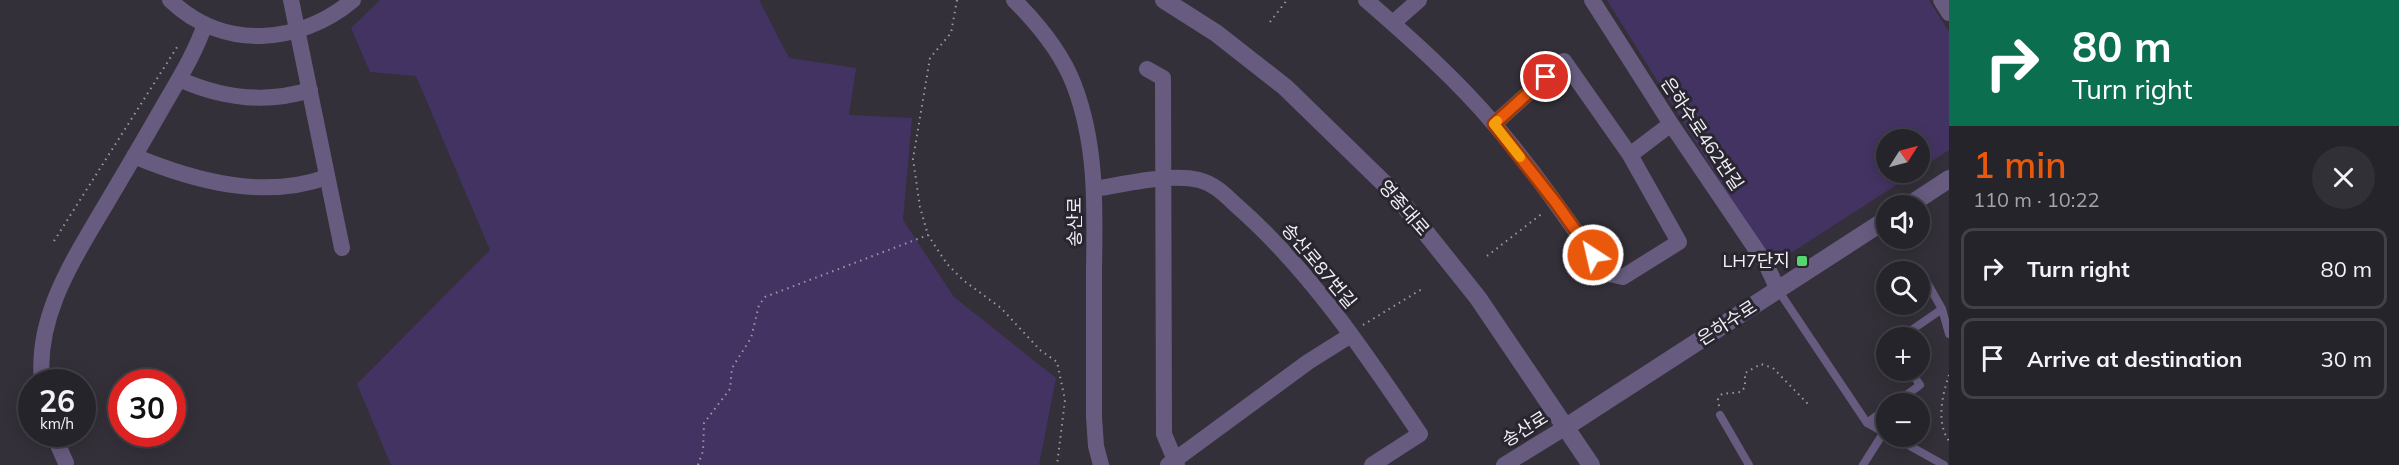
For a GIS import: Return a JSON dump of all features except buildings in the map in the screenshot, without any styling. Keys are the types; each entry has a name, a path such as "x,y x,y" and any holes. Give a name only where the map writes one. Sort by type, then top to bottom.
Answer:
{"street":[{"path":"170,0 205,24 225,32 270,36 298,32 334,14 353,0"},
{"path":"291,0 342,248"},
{"name":"송산로","path":"1014,0 1037,24 1074,85 1088,134 1095,189 1094,417 1096,446 1101,465"},
{"name":"영종대로","path":"1164,0 1216,33 1285,87 1395,194 1478,298 1591,465"},
{"path":"1366,0 1393,23 1494,124 1556,203 1605,273 1623,278 1679,242 1630,155 1564,61 1494,124"},
{"path":"1393,23 1419,0"},
{"name":"은하수로462번길","path":"1592,0 1671,124 1766,264 1779,290"},
{"path":"1941,0 1949,13"},
{"path":"40,369 53,300 69,267 179,79 200,39 205,24"},
{"path":"1147,69 1162,78 1164,434 1173,464 1308,362 1354,332"},
{"path":"179,79 216,94 245,98 271,98 310,90"},
{"path":"1630,155 1671,124"},
{"path":"134,156 200,180 229,185 264,187 289,185 311,183 327,177"},
{"name":"송산로87번길","path":"1095,189 1163,179 1199,180 1217,188 1250,217 1354,332 1420,434 1372,465"},
{"path":"1925,195 1949,179"},
{"name":"은하수로","path":"1566,427 1876,226"},
{"name":"송산로","path":"1504,465 1566,427"},
{"path":"59,447 66,463"}],"lane":[{"path":"1930,288 1942,309 1949,334"},
{"path":"1779,290 1867,423 1876,428"},
{"path":"1915,327 1942,309"},
{"path":"1909,393 1920,385 1917,381"},
{"path":"1720,415 1749,465"},
{"path":"1867,423 1876,416"},
{"path":"1863,465 1878,447"},
{"path":"1911,447 1940,464"}],"path":[{"path":"957,0 951,33 930,58 913,159 920,207 928,235 947,264 963,280 1001,308 1040,350 1057,362 1065,400 1057,465"},
{"path":"1270,22 1287,0"},
{"path":"54,241 182,40"},
{"path":"1487,256 1556,203"},
{"path":"698,465 703,451 704,423 730,389 732,368 751,338 759,306 765,297 928,235"},
{"path":"1354,332 1422,289"},
{"path":"1720,415 1719,399 1722,394 1741,392 1745,387 1745,373 1749,368 1761,364 1773,368 1808,404"},
{"path":"1949,375 1944,390 1941,415 1945,435 1949,441"}],"shaded area":[{"path":"380,0 759,0 789,58 856,68 849,115 912,118 903,220 954,297 1056,378 1039,465 391,465 357,384 490,250 416,76 370,72 351,28"},
{"path":"1607,0 1929,0 1949,32 1949,150 1930,162 1930,129 1876,129 1876,183 1899,183 1881,195 1876,195 1876,198 1772,265"}],"slow traffic":[{"path":"1497,121 1494,124 1520,157"}],"place":[{"name":"LH7단지","path":"1802,261"}],"route":[{"path":"1546,77 1494,124 1556,203 1593,255"}]}
